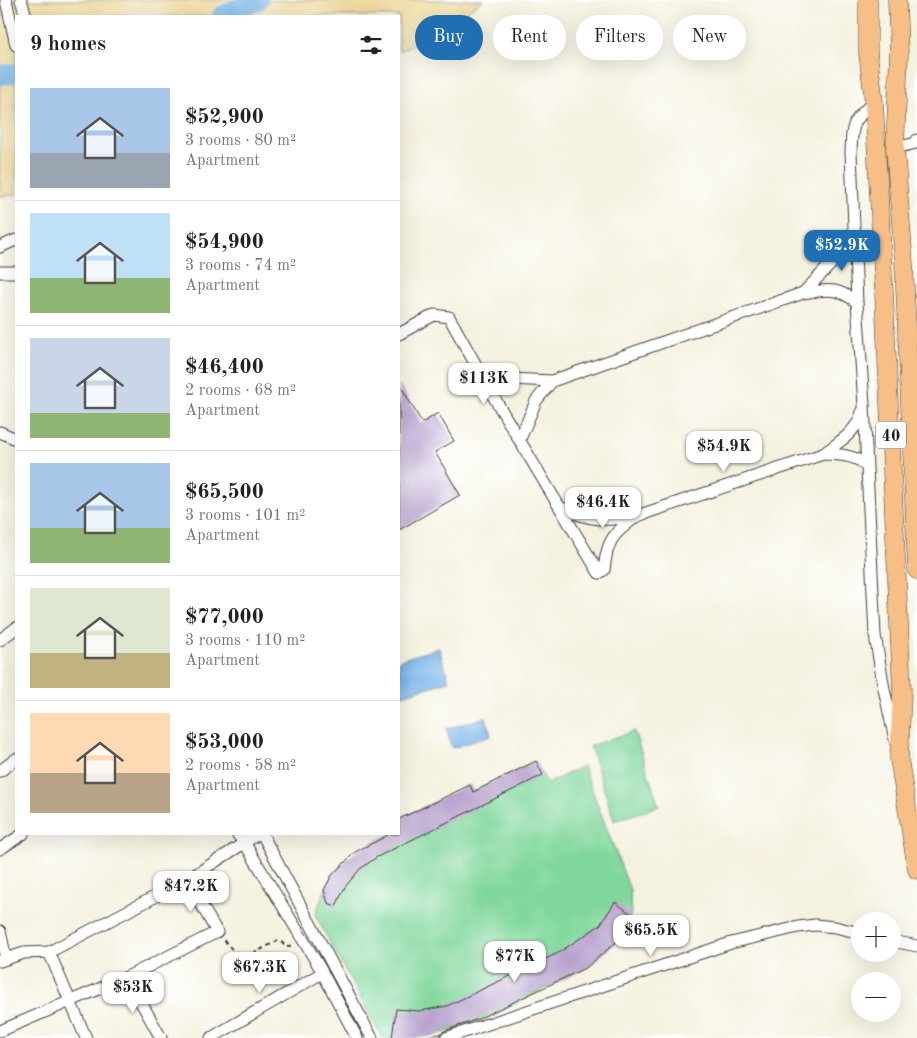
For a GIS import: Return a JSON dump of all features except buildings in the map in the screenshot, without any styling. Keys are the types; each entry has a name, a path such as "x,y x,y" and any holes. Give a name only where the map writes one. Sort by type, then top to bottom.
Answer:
{"highway":[{"name":"40","path":"868,0 868,53 874,102 884,293 910,691 899,758 917,870"},
{"name":"40","path":"897,6 899,54 895,148 910,261 904,290 911,322 917,570"},
{"path":"867,20 879,13 891,11 897,6"},
{"path":"868,53 889,58 899,54"},
{"path":"884,293 904,290"}],"street":[{"path":"6,0 15,40"},
{"path":"21,0 26,15"},
{"path":"874,102 858,116 852,128 857,302 876,634 884,688 899,758"},
{"path":"895,148 916,143 917,140"},
{"path":"803,293 832,263 855,230"},
{"path":"0,248 15,240"},
{"path":"0,272 15,272"},
{"path":"480,371 510,379 552,381 803,293 842,292 857,302"},
{"path":"400,333 434,315 449,317 599,573 604,570 607,550 612,538 637,516"},
{"path":"520,439 536,401 552,381"},
{"path":"562,508 592,519 614,520 637,516 824,454 859,423 864,405"},
{"path":"0,432 15,439"},
{"path":"824,454 848,456 867,467"},
{"path":"0,640 15,629"},
{"path":"0,771 15,760"},
{"path":"0,849 21,835"},
{"path":"0,931 3,960 24,954 49,952 187,880 240,838 254,835"},
{"path":"263,835 372,1038"},
{"path":"240,838 303,940 357,1038"},
{"path":"0,1031 127,977 218,932 187,880"},
{"path":"446,1038 731,943 798,927 815,925 851,931"},
{"path":"901,943 917,946"},
{"path":"49,952 86,1038"},
{"path":"211,1038 322,973"},
{"path":"127,977 161,1038"}],"path":[{"path":"218,932 241,960 279,940 287,948 303,940"}],"green space":[{"path":"634,731 659,806 614,821 590,746"},
{"path":"536,761 547,784 583,766 630,890 631,914 621,938 587,967 493,1015 436,1035 414,1038 382,1038 315,915 329,882 341,865 349,858 384,837 400,835 400,819 470,785 473,792"}],"sand":[{"path":"0,0 483,0 461,15 415,15 415,43 400,51 400,15 15,15 15,195 0,196"}],"water":[{"path":"439,648 449,681 400,696 400,660"},
{"path":"486,717 491,736 452,748 446,729"}],"waterway":[{"path":"224,15 258,0"},
{"path":"0,75 15,73"}]}
